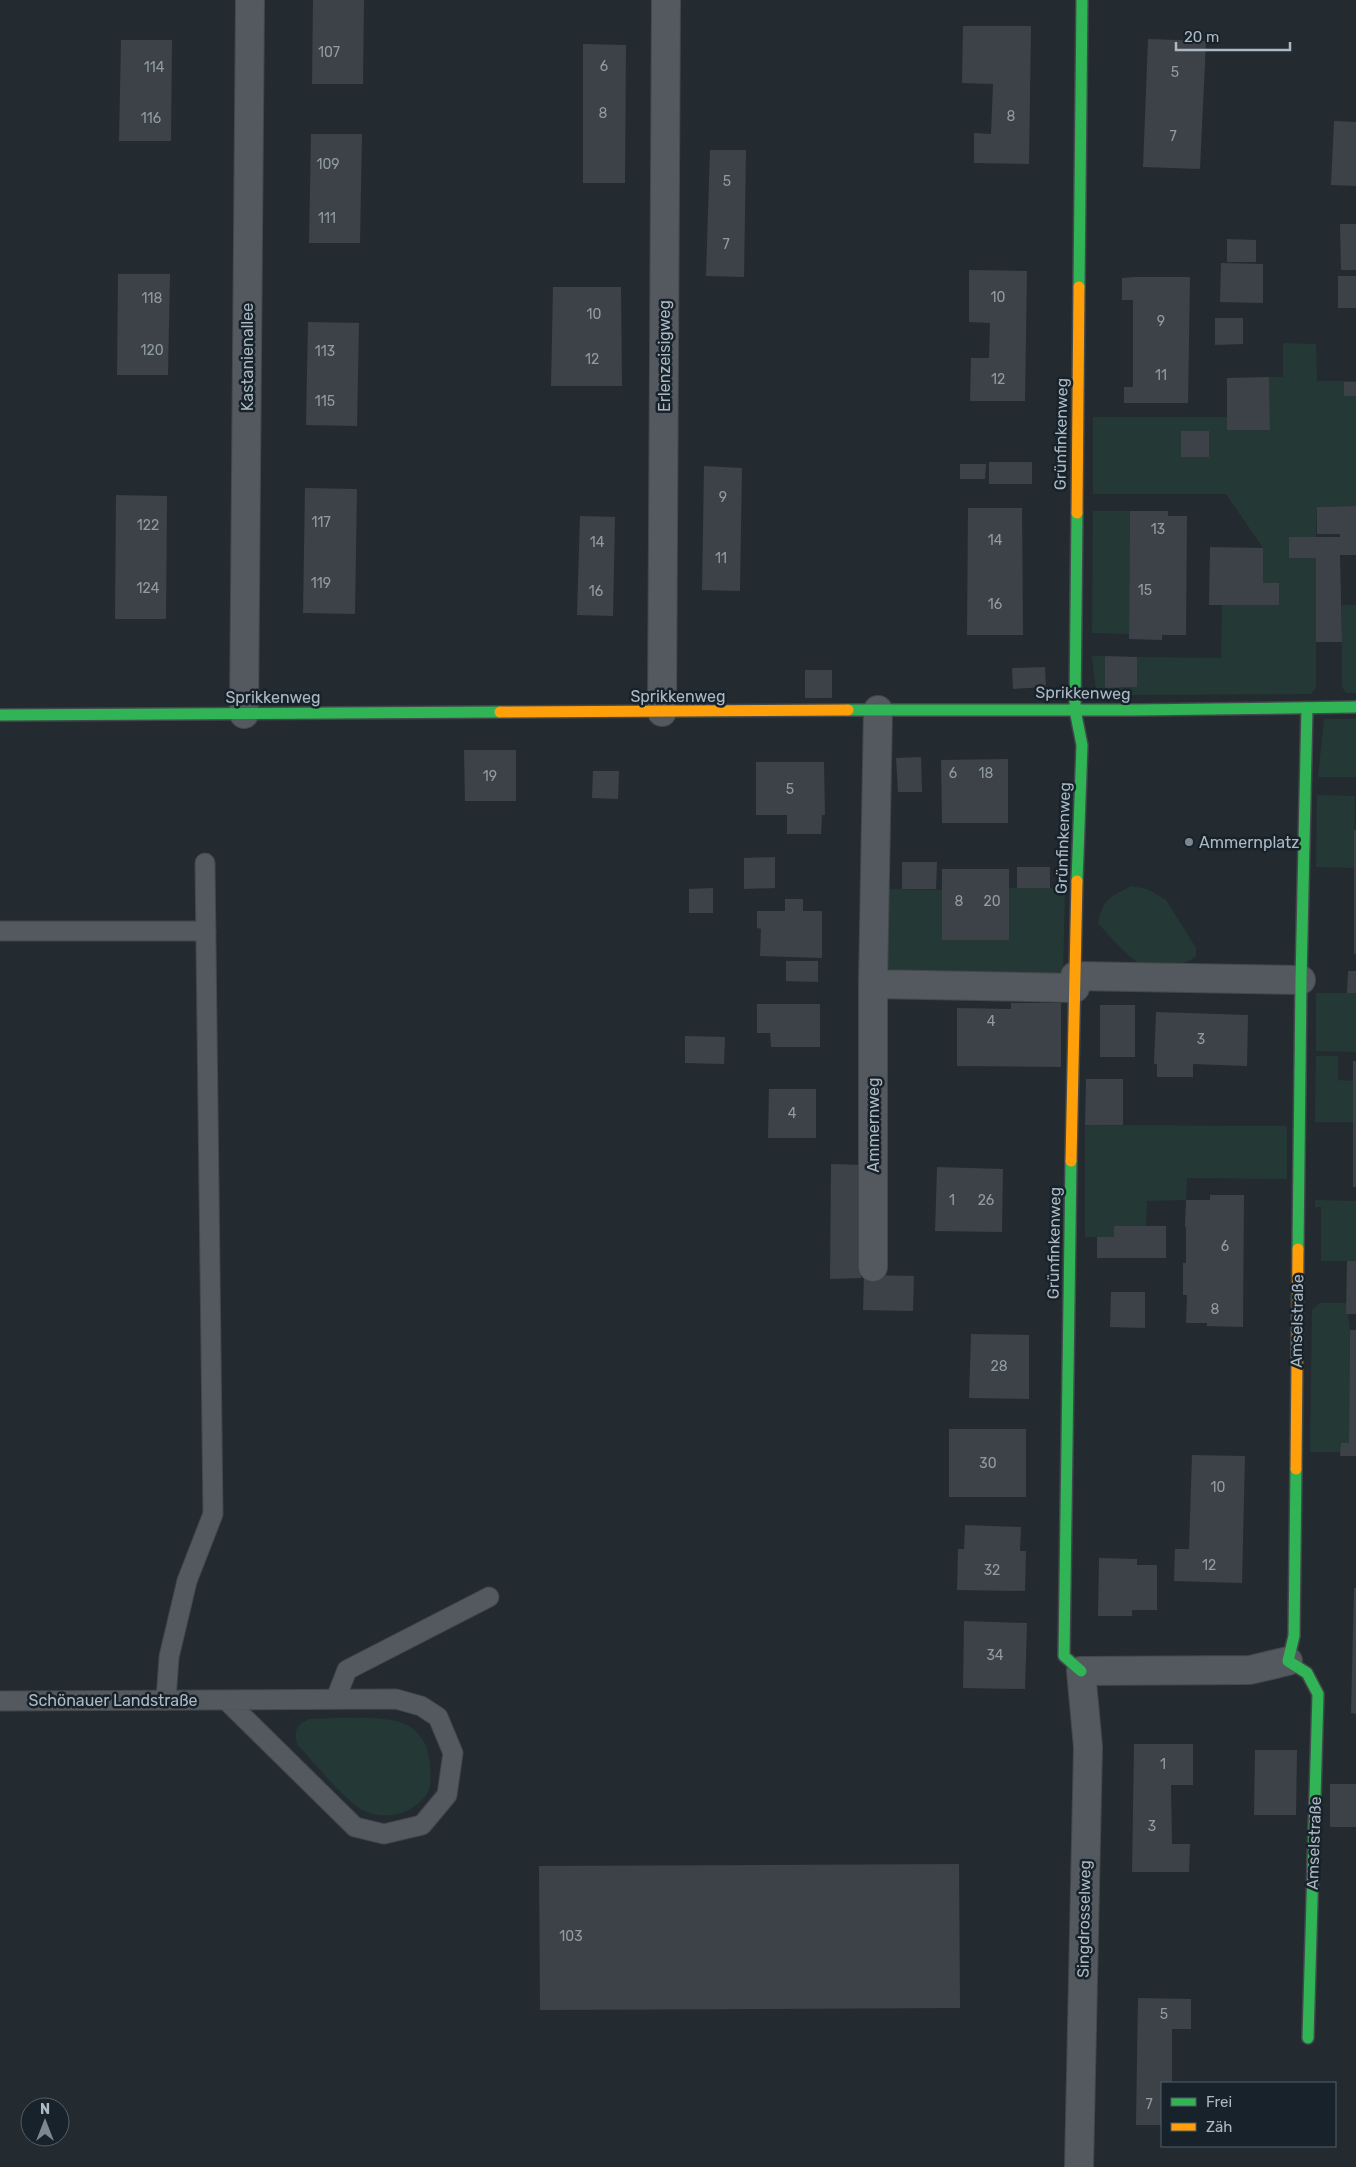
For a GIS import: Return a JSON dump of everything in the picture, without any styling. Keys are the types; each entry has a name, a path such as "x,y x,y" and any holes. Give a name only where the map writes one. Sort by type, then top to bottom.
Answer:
{"street":[{"name":"Kastanienallee","path":"244,714 250,0"},
{"name":"Erlenzeisigweg","path":"662,712 666,0"},
{"name":"Grünfinkenweg","path":"1081,1671 1064,1656 1075,982 1082,745 1075,710 1082,0"},
{"name":"Sprikkenweg","path":"0,715 1356,707"},
{"path":"878,710 873,984 1301,980 1307,708"},
{"name":"Amselstraße","path":"1301,980 1294,1636 1288,1661 1307,1673 1318,1694 1308,2038"},
{"name":"Ammernweg","path":"873,984 873,1267"},
{"path":"1081,1671 1250,1670 1288,1661"},
{"name":"Singdrosselweg","path":"1079,2167 1088,1747 1081,1671"}],"lane":[{"path":"166,1700 169,1657 187,1581 213,1514 205,863"},
{"path":"0,931 206,931"},
{"path":"336,1698 347,1670 489,1596"},
{"name":"Schönauer Landstraße","path":"0,1701 396,1699 421,1706 438,1717 453,1753 448,1795 422,1825 384,1834 356,1827 226,1700"}],"green space":[{"path":"1283,343 1316,344 1317,381 1356,381 1356,506 1317,507 1316,537 1289,537 1289,558 1316,558 1316,687 1311,694 1101,695 1096,691 1092,656 1105,656 1105,688 1137,687 1137,657 1221,658 1222,605 1278,605 1279,583 1263,583 1263,548 1226,494 1093,494 1093,417 1227,417 1228,430 1270,430 1269,377 1283,377"},
{"path":"1093,511 1130,511 1129,634 1092,633"},
{"path":"1342,605 1356,605 1356,693 1346,693 1342,687"},
{"path":"1324,719 1356,719 1356,777 1318,777"},
{"path":"1317,795 1355,796 1354,868 1316,867"},
{"path":"1131,886 1147,889 1166,900 1196,948 1196,956 1191,960 1170,966 1147,965 1135,961 1112,939 1098,923 1102,909 1108,900"},
{"path":"1009,888 1065,888 1063,974 893,973 887,967 888,889 942,890 942,940 1009,940"},
{"path":"1316,993 1356,993 1356,1052 1316,1051"},
{"path":"1316,1056 1338,1056 1338,1080 1353,1081 1354,1122 1315,1122"},
{"path":"1085,1125 1287,1126 1287,1179 1187,1178 1186,1200 1147,1201 1146,1226 1115,1226 1114,1237 1085,1237"},
{"path":"1315,1200 1356,1201 1356,1261 1321,1261 1321,1207 1315,1207"},
{"path":"1320,1303 1346,1303 1350,1330 1349,1443 1341,1443 1341,1452 1310,1452 1312,1310"},
{"path":"373,1718 386,1719 409,1726 420,1736 427,1749 431,1775 428,1792 413,1807 394,1815 374,1814 364,1811 340,1792 297,1744 297,1729 301,1723 309,1719"}],"building":[{"path":"313,0 364,0 363,84 312,84"},
{"path":"963,26 1031,26 1029,164 974,163 974,133 991,134 993,84 962,83"},
{"path":"1148,39 1206,41 1200,169 1143,167"},
{"path":"121,40 172,40 171,141 119,141"},
{"path":"583,44 626,45 625,183 583,183"},
{"path":"1334,121 1356,122 1356,186 1331,185"},
{"path":"311,134 362,134 360,243 309,243"},
{"path":"710,150 746,150 744,277 706,276"},
{"path":"1340,224 1356,224 1356,270 1341,270"},
{"path":"1227,239 1256,240 1256,262 1227,262"},
{"path":"1221,263 1263,264 1263,303 1220,302"},
{"path":"969,270 1027,271 1025,401 970,401 971,358 989,358 990,323 969,322"},
{"path":"118,274 170,274 168,375 117,375"},
{"path":"1338,276 1356,276 1356,308 1338,308"},
{"path":"1190,277 1188,403 1124,403 1124,387 1133,387 1133,300 1122,300 1122,278"},
{"path":"553,287 621,287 622,386 551,386"},
{"path":"1215,318 1243,318 1243,344 1215,345"},
{"path":"308,322 359,323 357,426 306,425"},
{"path":"1269,377 1270,430 1227,430 1227,378"},
{"path":"1344,382 1356,382 1356,396 1344,396"},
{"path":"1181,431 1209,431 1209,457 1181,457"},
{"path":"989,462 1032,462 1032,484 989,484"},
{"path":"960,464 986,464 985,479 960,479"},
{"path":"704,466 742,468 740,591 702,590"},
{"path":"305,488 357,489 355,614 303,613"},
{"path":"116,495 167,496 166,619 115,619"},
{"path":"1356,506 1356,555 1340,555 1342,642 1316,642 1316,558 1289,558 1289,537 1340,537 1340,534 1317,534 1317,507"},
{"path":"968,508 1022,508 1023,635 967,635"},
{"path":"1130,511 1168,511 1168,516 1187,516 1186,635 1162,635 1162,640 1129,639"},
{"path":"580,516 615,517 613,616 577,615"},
{"path":"1210,547 1263,548 1263,583 1279,583 1279,605 1209,605"},
{"path":"1105,656 1137,657 1137,687 1105,688"},
{"path":"1045,667 1046,687 1013,689 1012,668"},
{"path":"805,670 832,670 832,698 805,698"},
{"path":"464,750 516,750 516,801 465,801"},
{"path":"921,757 922,792 898,792 896,758"},
{"path":"1008,759 1008,823 942,823 941,760"},
{"path":"756,762 824,762 825,815 822,815 821,834 787,834 787,815 756,815"},
{"path":"593,771 619,771 618,799 592,798"},
{"path":"1354,830 1356,830 1356,954 1354,954"},
{"path":"775,857 775,888 744,889 744,858"},
{"path":"902,862 937,862 936,889 902,889"},
{"path":"1017,867 1050,867 1050,888 1017,888"},
{"path":"942,869 1009,869 1009,940 942,940"},
{"path":"713,888 713,913 689,913 689,889"},
{"path":"785,899 803,899 803,911 822,911 822,958 760,956 761,929 757,928 757,911 785,911"},
{"path":"786,961 818,961 818,982 786,981"},
{"path":"1348,971 1356,971 1356,993 1347,993"},
{"path":"1011,1003 1061,1003 1061,1067 957,1066 957,1008 1011,1009"},
{"path":"757,1004 820,1004 820,1047 771,1047 770,1033 757,1033"},
{"path":"1100,1005 1135,1005 1135,1057 1100,1057"},
{"path":"1156,1012 1248,1015 1247,1066 1193,1064 1193,1077 1157,1077 1157,1064 1154,1064"},
{"path":"685,1036 725,1037 724,1064 685,1063"},
{"path":"1353,1061 1356,1061 1356,1187 1353,1187"},
{"path":"1086,1079 1123,1079 1123,1125 1085,1125"},
{"path":"769,1089 816,1089 816,1138 768,1138"},
{"path":"831,1164 861,1165 861,1278 830,1279"},
{"path":"937,1167 1003,1169 1002,1232 935,1231"},
{"path":"1210,1195 1244,1195 1243,1327 1207,1326 1207,1323 1186,1323 1187,1295 1183,1295 1183,1263 1186,1263 1186,1200 1210,1200"},
{"path":"1114,1226 1166,1226 1166,1258 1097,1258 1097,1237 1114,1237"},
{"path":"1347,1261 1356,1261 1356,1314 1346,1314"},
{"path":"864,1275 914,1276 913,1311 863,1310"},
{"path":"1111,1292 1145,1292 1145,1328 1110,1327"},
{"path":"1350,1330 1356,1330 1356,1456 1340,1456 1341,1443 1349,1443"},
{"path":"971,1334 1029,1335 1029,1399 969,1398"},
{"path":"949,1429 1026,1429 1026,1497 949,1497"},
{"path":"1192,1455 1245,1456 1242,1583 1174,1581 1175,1549 1189,1549"},
{"path":"965,1525 1021,1527 1020,1551 1026,1551 1025,1591 957,1590 958,1549 964,1549"},
{"path":"1099,1558 1137,1559 1137,1565 1157,1565 1157,1610 1132,1610 1132,1616 1098,1616"},
{"path":"1354,1588 1356,1588 1356,1714 1351,1713"},
{"path":"964,1621 1027,1623 1025,1689 963,1688"},
{"path":"1134,1744 1193,1744 1193,1785 1171,1785 1172,1844 1190,1844 1189,1872 1132,1872"},
{"path":"1255,1750 1297,1750 1296,1815 1254,1815"},
{"path":"1330,1784 1356,1784 1356,1827 1330,1827"},
{"path":"959,1864 960,2008 540,2010 539,1866"},
{"path":"1138,1998 1191,1999 1191,2029 1172,2029 1172,2082 1161,2082 1161,2125 1136,2125"}],"traffic: fast":[{"path":"1079,287 1082,0"},
{"path":"1077,513 1075,710 1082,745 1077,881"},
{"path":"848,710 1136,710 1356,707"},
{"path":"1298,1249 1307,708"},
{"path":"0,715 500,712"},
{"path":"1071,1161 1064,1656 1081,1671"},
{"path":"1296,1469 1294,1636 1288,1661 1307,1673 1318,1694 1308,2038"}],"traffic: slow":[{"path":"1077,513 1079,287"},
{"path":"500,712 848,710"},
{"path":"1071,1161 1077,881"},
{"path":"1296,1469 1298,1249"}],"place":[{"name":"Ammernplatz","path":"1189,842"}]}
